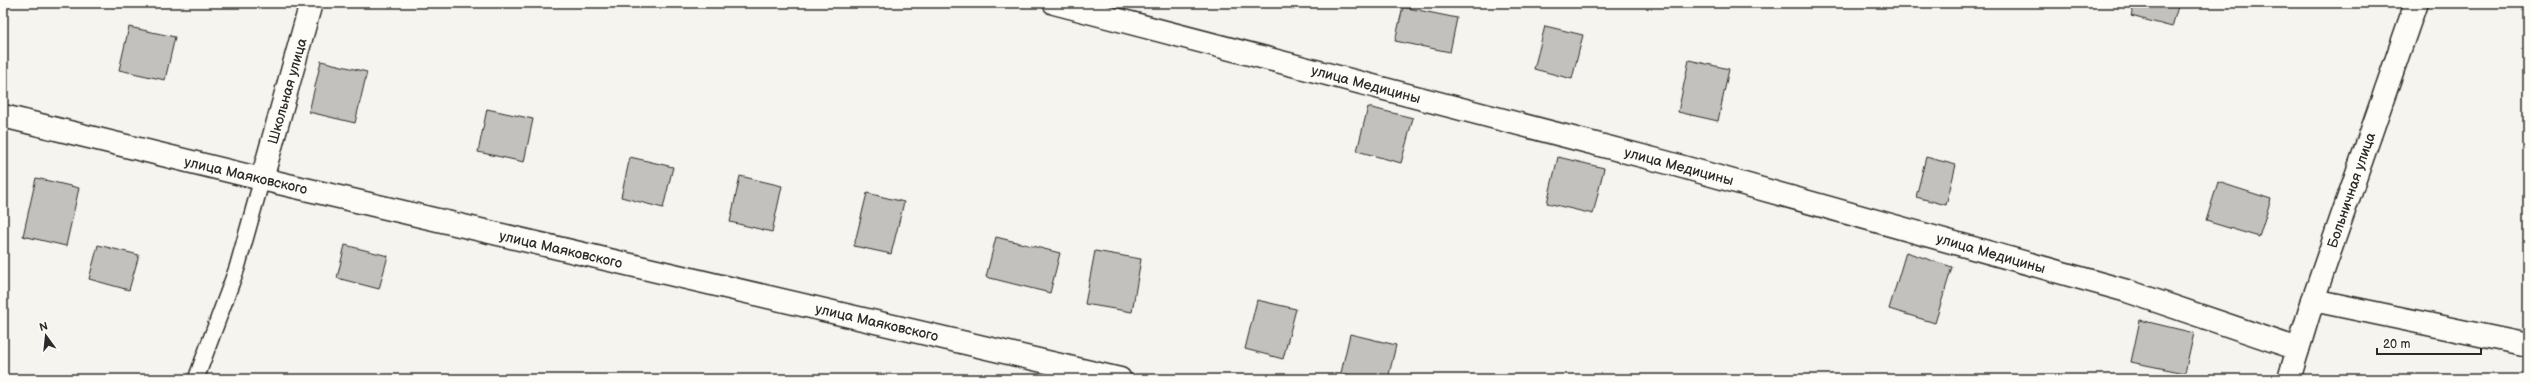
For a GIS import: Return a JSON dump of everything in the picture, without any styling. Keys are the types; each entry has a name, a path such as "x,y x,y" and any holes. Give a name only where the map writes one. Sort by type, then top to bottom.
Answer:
{"street":[{"name":"Школьная улица","path":"262,179 311,3"},
{"name":"улица Медицины","path":"1054,3 1680,166 2127,291 2298,349"},
{"name":"Больничная улица","path":"2289,379 2312,300 2416,3"},
{"name":"улица Маяковского","path":"3,116 262,179 1120,379"},
{"path":"2312,300 2528,345"}],"lane":[{"path":"196,379 237,268 262,179"}],"building":[{"path":"3,3 9,3 3,34"},
{"path":"1267,3 1297,3 1296,9"},
{"path":"2135,3 2179,3 2172,27 2131,16"},
{"path":"1403,7 1457,18 1450,52 1395,41"},
{"path":"1545,26 1583,35 1572,79 1534,69"},
{"path":"129,27 175,37 165,80 119,70"},
{"path":"1689,60 1729,69 1718,121 1678,112"},
{"path":"321,61 367,72 355,123 309,112"},
{"path":"1368,107 1413,118 1401,163 1357,151"},
{"path":"487,109 533,119 524,162 478,152"},
{"path":"630,157 673,167 663,208 621,197"},
{"path":"1558,157 1604,168 1593,214 1547,203"},
{"path":"1926,157 1956,165 1946,205 1916,197"},
{"path":"740,176 782,186 772,232 730,222"},
{"path":"36,178 79,188 66,246 23,236"},
{"path":"2218,182 2271,199 2259,237 2206,221"},
{"path":"867,193 904,202 891,254 854,246"},
{"path":"996,237 1060,253 1050,293 986,277"},
{"path":"98,245 139,255 129,290 89,279"},
{"path":"345,245 388,256 379,289 337,278"},
{"path":"1095,251 1141,259 1132,312 1085,304"},
{"path":"1906,252 1952,267 1935,323 1889,309"},
{"path":"1257,300 1296,309 1283,359 1245,349"},
{"path":"2140,320 2194,333 2185,373 2131,362"},
{"path":"1350,334 1396,345 1388,379 1367,379 1341,373"}]}
